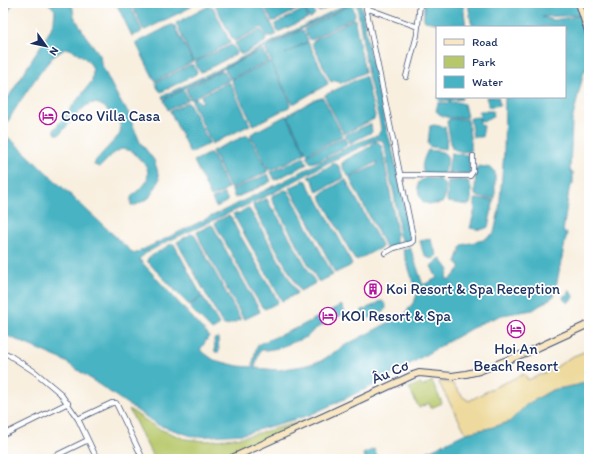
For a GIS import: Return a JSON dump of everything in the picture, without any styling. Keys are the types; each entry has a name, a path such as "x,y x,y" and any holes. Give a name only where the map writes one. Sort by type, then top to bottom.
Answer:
{"main road":[{"path":"579,3 589,34"},
{"name":"Âu Cơ","path":"230,459 412,375 419,373 452,376 466,374 528,352 589,324"}],"street":[{"path":"406,77 417,35 420,3"},
{"path":"366,5 418,27"},
{"path":"366,5 413,237 413,241 411,243 394,248 386,253"},
{"path":"401,175 470,176 473,171 473,156"},
{"path":"3,352 35,372 60,393 78,419 97,459"},
{"path":"3,435 68,403"},
{"path":"78,419 112,403 116,404 143,459"},
{"path":"49,459 88,440"}],"green space":[{"path":"432,381 442,403 431,408 429,403 419,408 409,388 420,383 422,387"},
{"path":"129,409 157,428 185,439 206,441 243,437 309,420 221,459 154,459"}],"sand":[{"path":"589,350 589,380 578,385 552,390 526,405 509,422 466,433 438,381 452,383 463,397 469,401 524,374 528,380 552,370 571,357"}],"water":[{"path":"3,3 13,3 3,21"},
{"path":"48,3 72,3 74,16 85,35 100,55 101,63 120,101 128,112 140,142 154,160 159,179 157,185 149,198 136,205 131,205 131,197 145,184 148,174 147,167 132,151 121,149 113,154 100,167 94,165 96,160 120,134 119,122 105,108 93,103 85,106 60,134 55,133 54,130 92,81 93,71 91,64 77,53 66,48 53,57 25,94 4,132 3,131 3,106 50,31 54,21 55,10"},
{"path":"116,3 129,3 142,31 140,33 132,36"},
{"path":"131,3 191,3 192,5 191,7 145,30 143,29"},
{"path":"216,3 261,3 276,35 267,37 262,27 235,41 233,40 215,5"},
{"path":"263,3 309,3 275,21 272,21"},
{"path":"314,3 337,3 319,12"},
{"path":"348,3 361,3 369,50 404,204 410,237 409,242 403,243 399,235 398,218 385,146 382,140 376,140 333,160 275,192 166,242 146,253 139,259 209,336 200,350 214,360 238,366 252,367 256,349 259,344 299,327 341,305 345,313 344,314 315,329 307,337 278,348 262,350 259,352 255,368 278,370 303,366 321,361 344,346 405,314 415,300 417,294 403,250 410,247 423,285 437,278 431,266 440,258 449,270 446,278 450,280 461,267 456,262 462,245 483,240 494,233 499,210 504,153 505,98 566,98 566,26 473,26 468,3 577,3 581,15 542,17 553,20 579,16 582,27 589,25 589,69 584,71 572,121 570,171 573,172 573,183 569,190 563,232 567,233 554,296 533,310 502,315 479,324 376,384 310,415 243,434 195,437 158,425 63,360 3,334 3,133 134,254 284,181 352,145 378,135 381,130 368,74 357,5 351,4 163,99 162,96 219,69"},
{"path":"424,3 463,3 466,26 452,26 425,21"},
{"path":"309,5 312,7 315,14 311,18 309,18 305,8"},
{"path":"351,5 355,15 354,17 310,40 304,30 305,29"},
{"path":"209,6 213,7 230,43 193,61 176,23"},
{"path":"304,9 308,18 278,32 275,24"},
{"path":"353,19 356,21 365,72 341,83 336,80 331,82 312,43 313,41"},
{"path":"171,25 174,25 192,62 155,81 136,43"},
{"path":"260,30 266,38 265,42 243,54 240,54 235,43"},
{"path":"300,31 303,31 308,41 285,54 308,42 328,84 295,103 292,103 265,49"},
{"path":"231,45 237,52 236,54 200,72 195,63 197,61"},
{"path":"263,51 269,61 230,79 225,68"},
{"path":"270,62 290,102 290,105 289,107 254,125 232,81 233,79"},
{"path":"190,65 193,65 197,72 196,74 161,92 159,90 156,82"},
{"path":"220,71 223,71 229,80 228,81 190,99 186,89"},
{"path":"364,76 366,77 375,116 374,119 344,134 325,95"},
{"path":"227,83 230,83 250,125 212,144 192,100 196,98 200,103 203,101 201,96"},
{"path":"184,90 188,100 168,110 164,100"},
{"path":"323,98 326,103 342,136 308,153 306,152 288,116 314,100"},
{"path":"438,98 462,98 440,101"},
{"path":"486,98 498,98 500,105 489,107"},
{"path":"458,102 464,104 467,117 446,117 436,111 438,103"},
{"path":"189,103 209,142 209,144 190,153 170,111"},
{"path":"479,111 493,111 494,116 484,121 480,120"},
{"path":"287,116 305,152 304,154 269,170 251,134"},
{"path":"478,117 480,124 484,126 482,137 473,137 470,118"},
{"path":"449,119 468,120 471,145 470,151 465,152 452,148 447,122"},
{"path":"370,124 372,132 350,143 346,135"},
{"path":"434,125 445,127 447,136 446,149 429,146 430,126"},
{"path":"247,135 249,136 267,169 267,172 231,189 212,151"},
{"path":"344,137 347,143 344,147 318,161 311,163 307,158 307,155"},
{"path":"375,141 382,147 396,226 397,245 387,250 350,179 353,176 377,165 377,162 349,177 342,167 342,163 368,148"},
{"path":"428,150 440,151 447,156 447,165 444,173 430,175 423,171 423,162"},
{"path":"211,153 228,188 224,190 224,192 211,197 194,161"},
{"path":"451,153 469,156 470,172 467,174 448,173"},
{"path":"304,157 307,164 275,180 271,172"},
{"path":"333,163 338,165 344,178 317,192 313,181 308,177 330,167"},
{"path":"479,166 491,168 495,172 495,198 482,198 475,195 476,168"},
{"path":"268,174 271,181 235,198 232,190"},
{"path":"425,178 439,179 446,186 445,197 442,203 429,204 423,202 418,190 418,184"},
{"path":"302,180 307,181 310,189 317,198 352,265 335,273 309,221 289,188 302,182"},
{"path":"346,180 382,246 357,260 355,260 320,196 325,191"},
{"path":"448,181 468,181 469,183 471,195 470,204 468,205 447,201"},
{"path":"285,190 288,191 333,275 321,281 318,281 272,200 272,196"},
{"path":"224,194 228,201 216,207 212,199"},
{"path":"267,199 274,210 315,282 314,284 300,291 254,209 253,204"},
{"path":"475,199 494,200 488,227 484,229 470,228 475,209"},
{"path":"247,208 256,220 297,292 296,294 282,301 233,214 238,214"},
{"path":"228,216 231,217 278,301 265,309 262,307 254,294 215,224 217,221"},
{"path":"211,225 213,226 259,309 260,312 245,319 243,318 201,242 197,232"},
{"path":"191,234 194,234 240,320 227,325 224,325 221,321 177,242"},
{"path":"430,239 437,255 433,259 425,255 420,241"},
{"path":"171,244 174,244 201,295 201,297 189,305 147,261 148,258"},
{"path":"569,290 574,297 573,299 570,299 568,303 563,297 567,295"},
{"path":"203,297 219,324 219,326 212,330 190,308 190,306"},
{"path":"382,301 386,305 385,310 377,313 369,319 365,319 361,312 363,309 365,310 368,307"},
{"path":"218,338 219,352 215,352 214,339"},
{"path":"589,380 589,459 412,459 466,433 509,422 526,405 552,390 578,385"},
{"path":"374,449 377,456 371,459 365,459 363,454"}],"place":[{"name":"Coco Villa Casa","path":"48,116"},
{"name":"Koi Resort & Spa Reception","path":"373,289"},
{"name":"KOI Resort & Spa","path":"328,316"},
{"name":"Hoi An Beach Resort","path":"516,329"}]}
